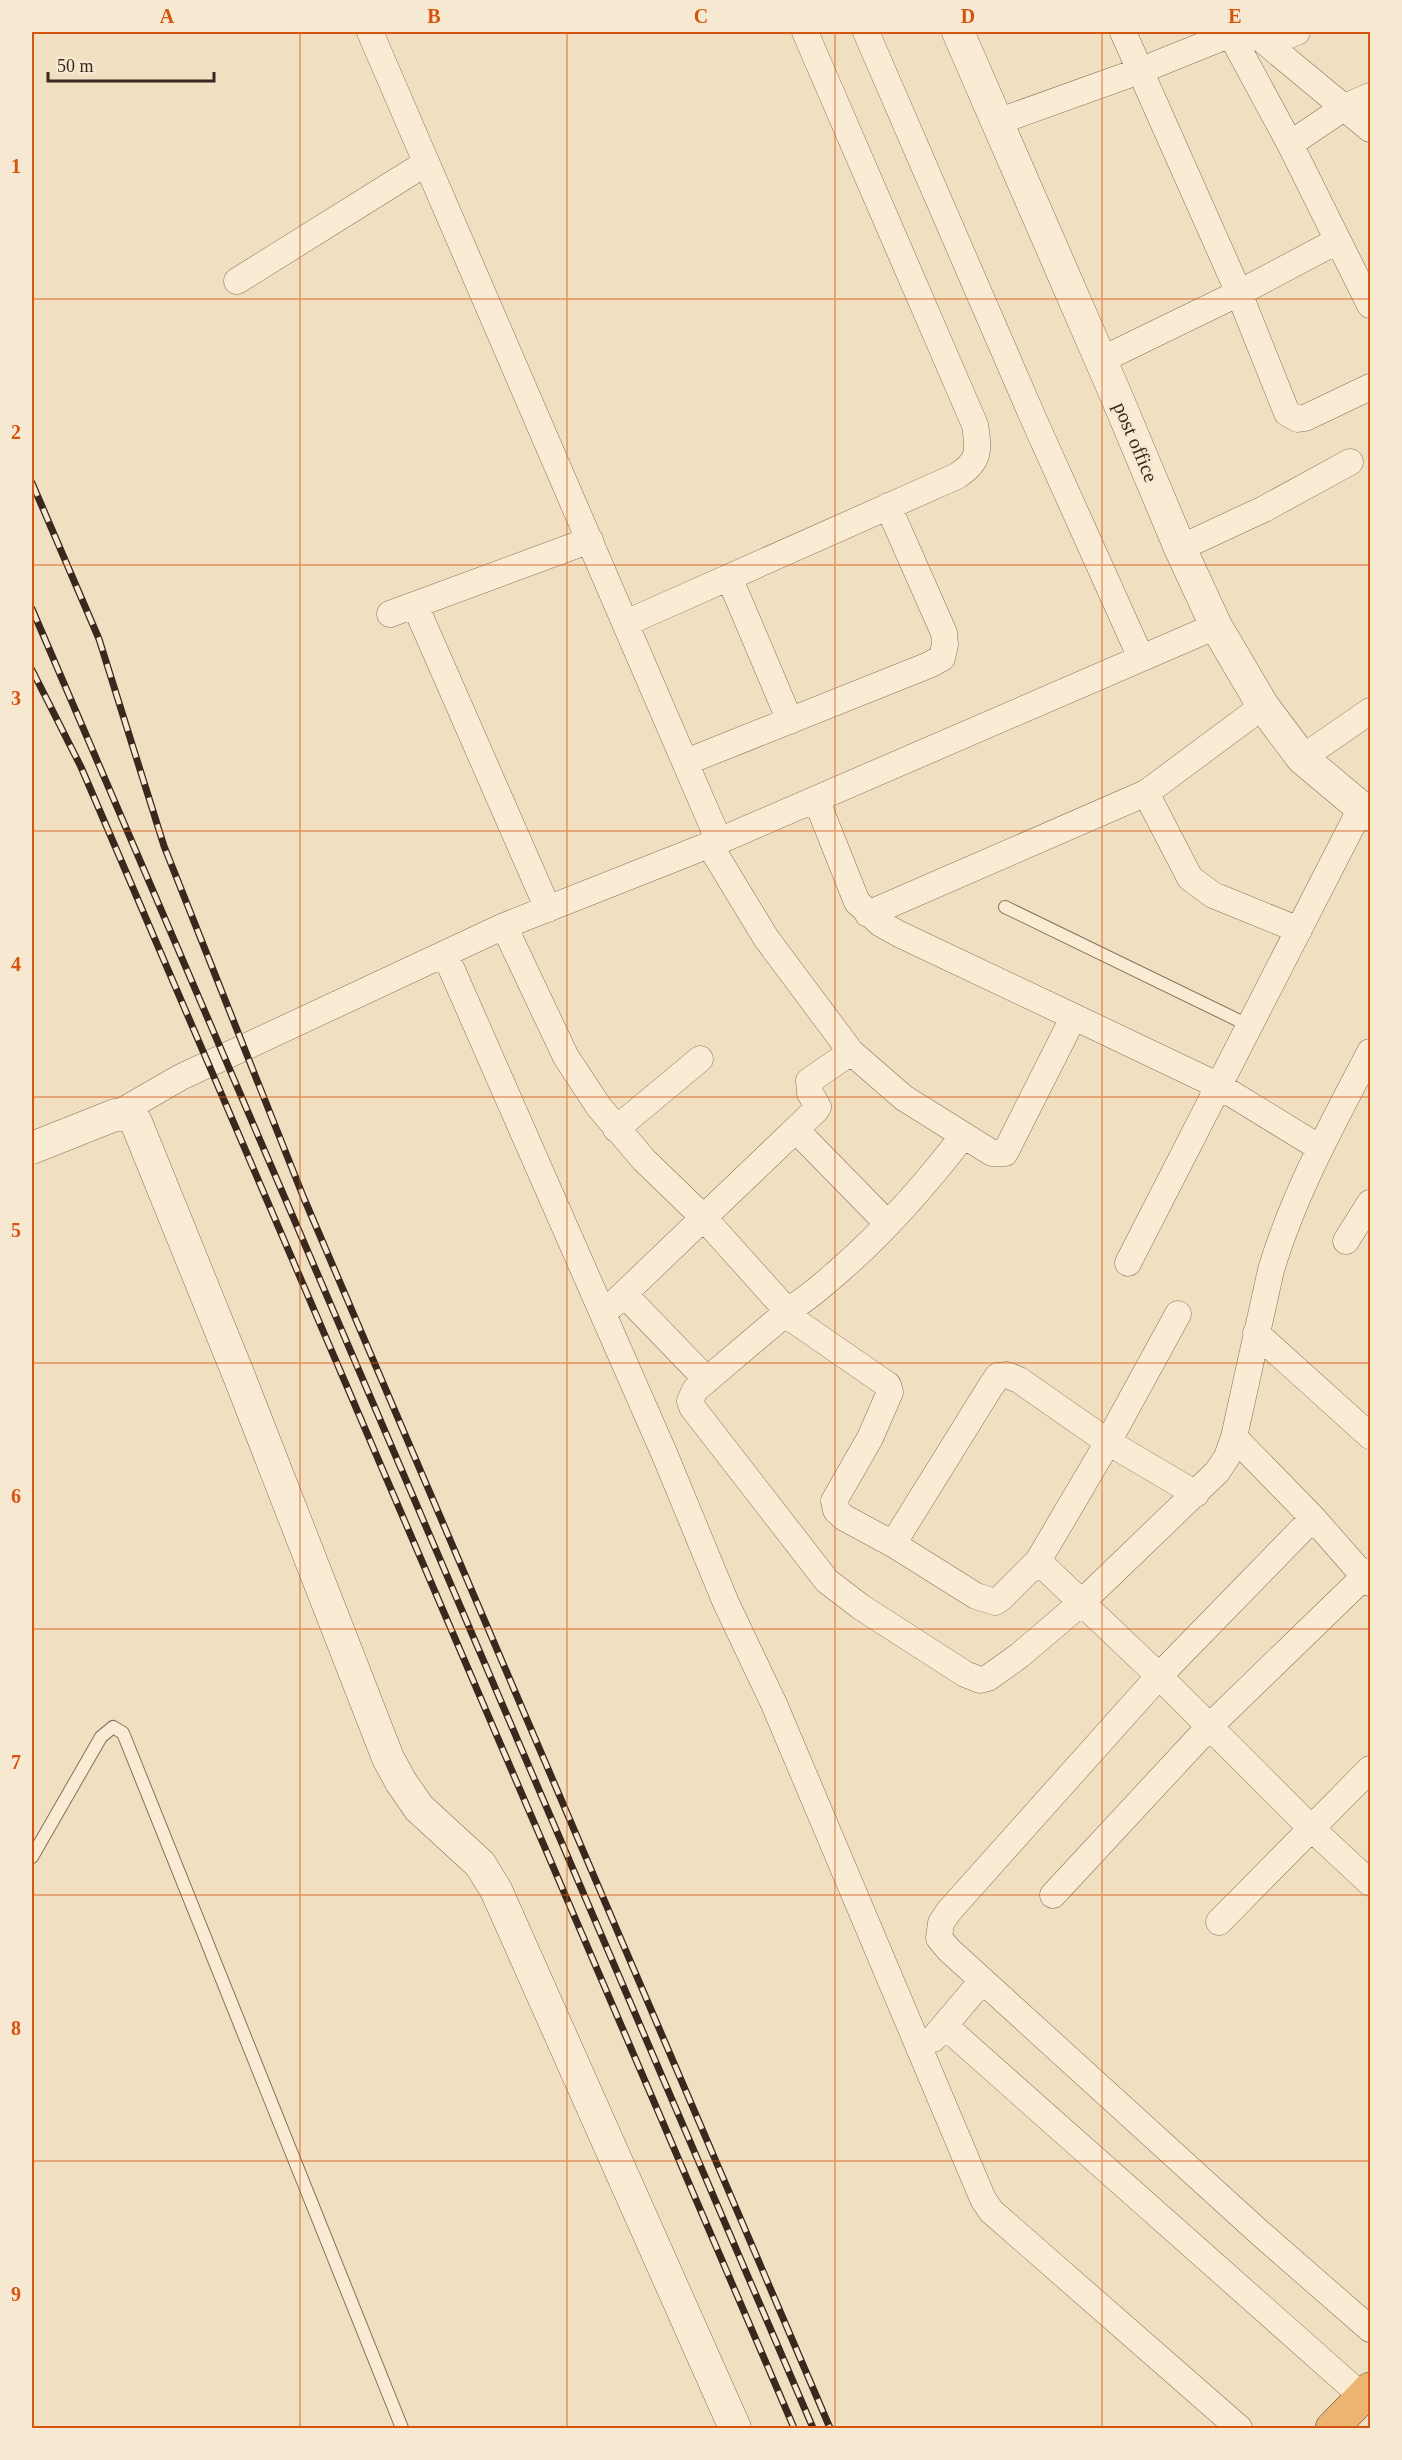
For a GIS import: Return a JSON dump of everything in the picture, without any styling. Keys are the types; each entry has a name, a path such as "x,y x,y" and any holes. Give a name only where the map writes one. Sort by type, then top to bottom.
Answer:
{"highway":[{"path":"1332,2428 1367,2393"}],"street":[{"path":"370,32 686,762 714,843 766,938 851,1052 904,1098 992,1153 1005,1153 1009,1149 1068,1028 1070,1020 1068,1014"},
{"path":"626,623 957,476 969,468 976,457 978,445 975,425 805,32"},
{"path":"866,32 1029,409 1141,658"},
{"name":"post office","path":"958,32 1180,548 1216,626 1263,706 1302,758 1366,811"},
{"path":"1123,32 1142,70 1239,293 1287,413 1298,419 1305,418 1371,387"},
{"path":"997,122 1247,35 1297,32"},
{"path":"1247,35 1345,107 1371,129"},
{"path":"1247,35 1290,144 1371,305"},
{"path":"1290,144 1345,107 1371,96"},
{"path":"237,281 426,163"},
{"path":"1101,360 1239,293 1337,241"},
{"path":"1180,548 1264,509 1350,462"},
{"path":"686,762 930,665 942,658 945,644 944,633 888,506"},
{"path":"390,614 590,540"},
{"path":"729,577 790,721"},
{"path":"416,605 548,909"},
{"path":"32,1148 115,1115 181,1077 504,926 714,843 1216,626"},
{"path":"868,914 1146,793 1263,706"},
{"path":"1302,758 1371,711"},
{"path":"1146,793 1190,878 1213,895 1299,930"},
{"path":"816,799 857,903 868,914 899,934 1219,1086 1320,1148"},
{"path":"1128,1263 1299,930 1366,811"},
{"path":"504,926 566,1057 616,1129 644,1160 704,1218 775,1299 888,1385 890,1392 870,1438 834,1501 836,1510 843,1517 892,1544 976,1596 995,1602 1038,1561 1108,1442 1178,1314"},
{"path":"445,954 603,1314 726,1603 774,1704 983,2199 991,2211 1239,2428"},
{"path":"603,1314 818,1107 810,1093 809,1081 851,1052"},
{"path":"963,1136 938,1169 869,1244 808,1298 789,1311 707,1380 692,1396 692,1407 827,1581 861,1607 965,1674 980,1680 988,1678 1020,1655 1081,1603 1196,1494 1217,1472 1227,1457 1234,1437 1256,1333 1279,1243 1320,1148 1371,1052"},
{"path":"616,1129 700,1059"},
{"path":"115,1115 128,1115 136,1122 140,1130 388,1758 400,1782 419,1808 480,1864 496,1890 735,2428"},
{"path":"796,1130 888,1224"},
{"path":"1346,1241 1371,1203"},
{"path":"624,1294 707,1380"},
{"path":"1256,1333 1371,1436"},
{"path":"892,1544 998,1376 1007,1374 1108,1442 1196,1494"},
{"path":"1053,1895 1209,1727 1368,1576 1234,1437"},
{"path":"1313,1518 1159,1676 949,1911 942,1923 939,1938 982,1981 1251,2225 1371,2329"},
{"path":"1038,1561 1371,1884"},
{"path":"1219,1922 1310,1827 1371,1769"},
{"path":"921,2053 982,1981"},
{"path":"945,2026 1367,2393"}],"lane":[{"path":"1005,907 1250,1026"},
{"path":"32,1857 101,1737 113,1728 123,1733 402,2428"}],"railway":[{"path":"32,483 99,639 164,846 303,1196 830,2428"},
{"path":"32,609 813,2428"},
{"path":"32,670 81,767 794,2428"}]}
